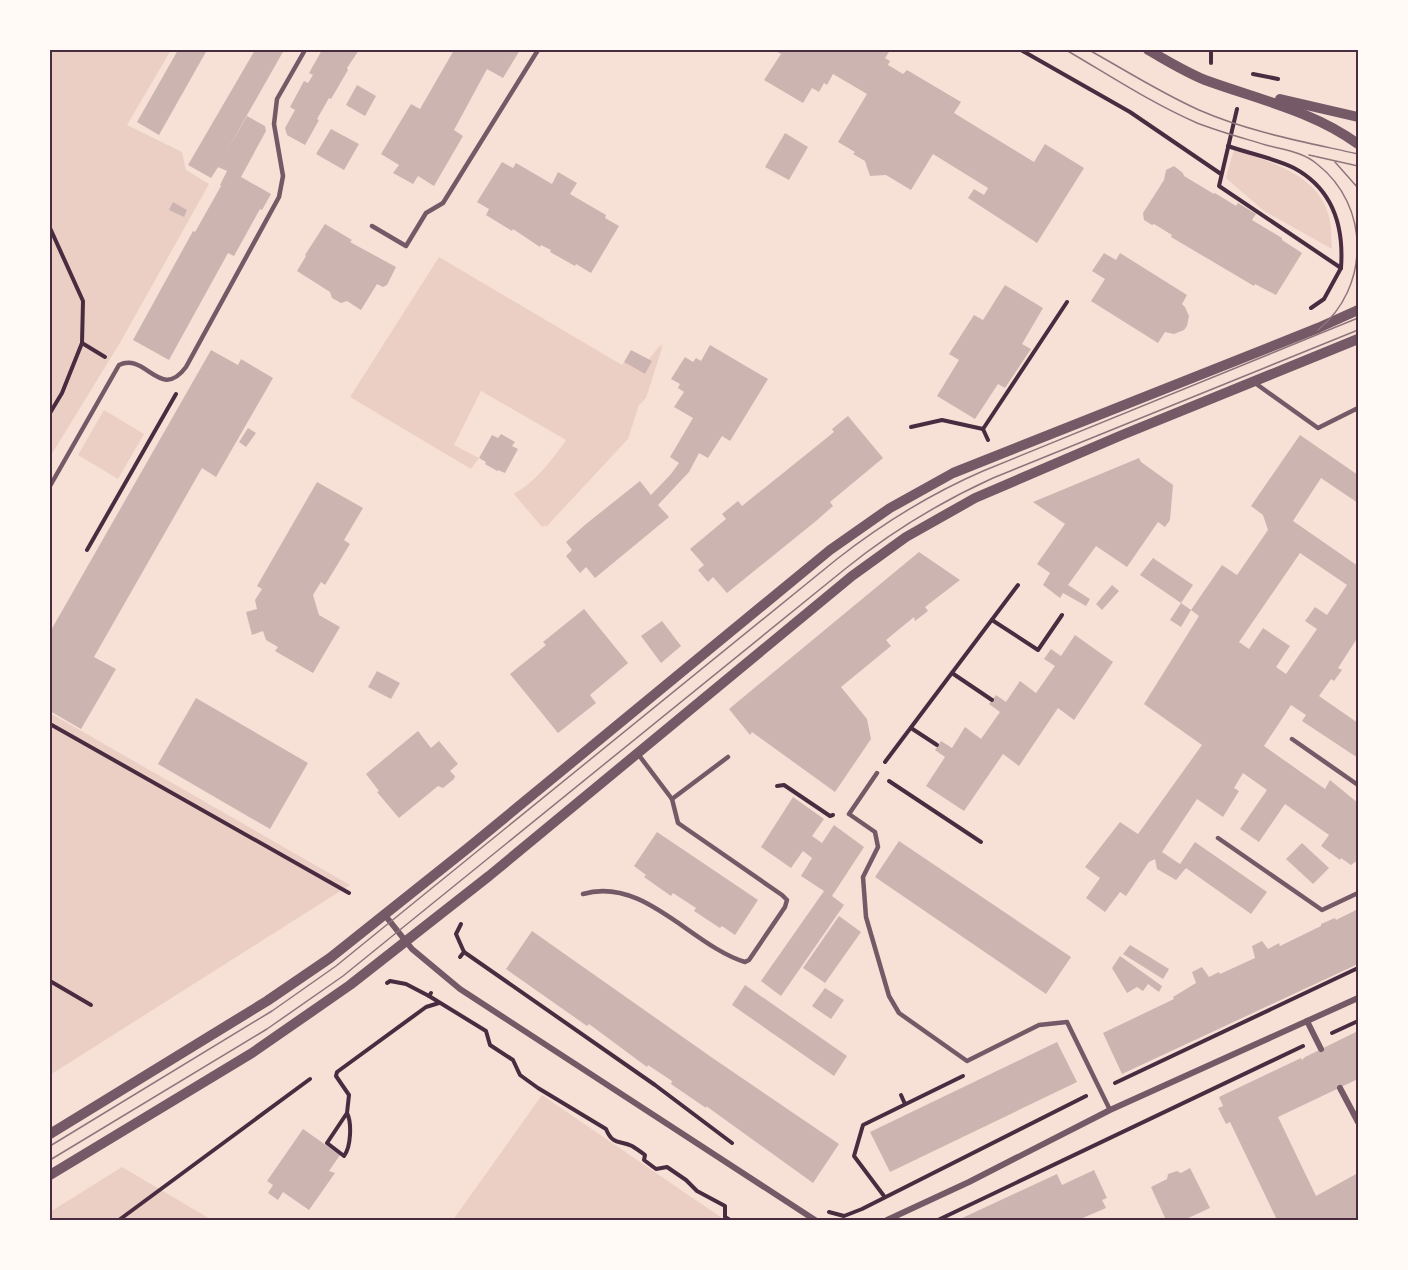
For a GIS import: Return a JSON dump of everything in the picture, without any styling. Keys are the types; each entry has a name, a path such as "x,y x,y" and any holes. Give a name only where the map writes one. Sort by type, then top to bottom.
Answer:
{"street":[{"path":"1154,51 1203,79 1311,117 1359,144"},
{"path":"1242,91 1359,117"},
{"path":"50,1134 285,990 330,958 468,848 830,550 890,508 930,484 963,469 1359,310"},
{"path":"50,1175 206,1082 288,1029 350,985 489,876 870,562 926,524 975,498 1359,339"},
{"path":"384,914 412,950 491,1011 814,1221"},
{"path":"887,1221 1110,1110 1359,998"},
{"path":"1308,1021 1321,1049"},
{"path":"1340,1088 1359,1122"}],"lane":[{"path":"50,486 119,365 125,362 134,363 170,381 178,377 186,367 279,196 283,176 273,124 277,99 305,50"},
{"path":"372,226 406,246 426,213 443,203 537,50"},
{"path":"1253,382 1317,428 1359,408"},
{"path":"1292,739 1359,785"},
{"path":"583,894 597,890 615,891 634,897 745,962 749,960 786,907 787,900 678,823 672,799 638,754"},
{"path":"672,799 728,757"},
{"path":"877,773 849,814 875,832 878,847 863,877 866,917 889,996 899,1013 967,1061 1039,1025 1067,1022 1110,1110"},
{"path":"1218,838 1322,910 1359,892"}],"path":[{"path":"1021,50 1130,112 1221,174"},
{"path":"1239,103 1219,186 1341,268"},
{"path":"1228,146 1294,168 1328,198 1341,233 1341,268 1324,299"},
{"path":"50,228 83,301 82,343 62,393 50,413"},
{"path":"983,429 1067,302"},
{"path":"82,343 119,365"},
{"path":"87,550 180,388"},
{"path":"911,427 942,420 983,429"},
{"path":"983,429 988,441"},
{"path":"981,842 877,773 1018,585"},
{"path":"992,620 1038,650 1062,615"},
{"path":"952,673 992,700"},
{"path":"50,724 349,893"},
{"path":"911,728 937,745"},
{"path":"777,786 784,785 830,816 849,814"},
{"path":"464,952 655,1085 738,1148"},
{"path":"820,1207 844,1216 862,1209 1101,1089 1359,968"},
{"path":"50,981 91,1005"},
{"path":"429,996 486,1031 490,1045 513,1060 520,1075 538,1088 606,1129 609,1136 620,1144 630,1145 645,1155 644,1160 656,1169 667,1167 687,1180 697,1191 725,1206 724,1217 729,1221"},
{"path":"347,1113 350,1119 348,1151 344,1156 327,1143 347,1113 349,1095 336,1076 337,1072 426,1007 440,1003"},
{"path":"938,1221 1359,1021"},
{"path":"884,1196 855,1156 863,1125 969,1073"},
{"path":"119,1221 310,1079"},
{"path":"901,1095 905,1104"}],"shaded area":[{"path":"50,50 171,50 127,125 182,152 186,170 209,184 121,341 50,457"},
{"path":"1234,149 1291,172 1315,190 1329,217 1332,249 1264,211 1226,178"},
{"path":"439,257 622,365 624,362 645,374 651,361 649,359 662,343 660,349 663,345 646,398 639,405 628,439 546,527 545,525 542,527 514,494 536,477 566,440 481,391 454,445 479,458 471,469 350,397"},
{"path":"104,410 144,434 118,479 78,455"},
{"path":"50,713 350,885 50,1075"},
{"path":"542,1095 725,1220 453,1220"},
{"path":"122,1167 212,1220 50,1220 50,1212"}],"building":[{"path":"178,50 207,50 159,135 137,122"},
{"path":"255,50 284,50 225,154 247,116 265,126 266,131 241,177 271,194 234,256 228,253 169,360 133,340 193,231 195,232 221,186 227,171 218,167 211,178 188,165"},
{"path":"322,50 359,50 317,119 319,120 305,145 287,135 285,128 295,110 290,107 304,81 308,83 313,75 309,73"},
{"path":"454,50 520,50 503,78 487,69 454,130 463,136 434,186 418,176 413,184 393,173 399,165 381,154 411,104 420,109"},
{"path":"774,50 884,50 889,52 885,58 890,61 888,65 903,74 907,70 961,102 954,113 1034,162 1045,144 1084,168 1037,243 968,198 974,189 984,195 988,188 933,154 911,190 886,175 870,176 865,161 838,142 867,94 833,74 827,85 824,83 819,92 812,88 803,103 764,80 781,54"},
{"path":"357,85 376,96 365,116 346,105"},
{"path":"331,129 359,144 344,170 316,154"},
{"path":"785,133 808,147 789,180 765,167"},
{"path":"502,162 513,168 516,163 552,184 558,172 577,183 570,194 606,215 605,218 619,226 591,273 550,252 551,250 541,245 540,247 486,215 489,209 477,202"},
{"path":"1174,166 1184,176 1214,194 1236,206 1238,203 1256,214 1252,220 1302,253 1276,295 1255,284 1254,286 1144,220 1143,213 1164,180 1166,170"},
{"path":"173,202 187,210 184,217 169,210"},
{"path":"325,224 352,240 350,242 396,267 387,285 383,287 377,284 361,310 347,301 341,303 332,298 330,292 297,271"},
{"path":"1104,253 1116,260 1120,253 1187,295 1182,304 1189,316 1184,330 1174,334 1165,332 1158,343 1091,301 1105,279 1092,271"},
{"path":"1005,285 1043,308 1022,344 1031,349 1005,388 998,384 975,419 937,396 959,360 949,354 974,315 983,320"},
{"path":"710,345 768,379 730,441 722,436 708,458 699,453 689,472 658,505 669,517 595,578 586,567 580,573 566,556 572,550 566,542 640,481 651,495 679,463 670,457 693,418 674,407 684,392 678,388 680,384 671,379 685,357 693,362 696,358 701,361"},
{"path":"211,350 238,365 241,359 273,378 216,477 202,468 94,657 116,669 81,729 50,711 50,632"},
{"path":"631,350 652,361 645,374 624,362"},
{"path":"848,416 883,458 830,502 833,506 816,521 727,593 713,577 708,582 698,570 704,565 690,549 726,519 722,514 738,501 742,506 834,432 832,429"},
{"path":"248,428 256,433 246,447 239,442"},
{"path":"501,434 515,442 512,446 518,449 505,473 497,471 479,458 492,435 498,438"},
{"path":"1300,435 1358,475 1358,503 1321,478 1293,521 1358,566 1358,637 1338,668 1342,670 1334,681 1331,679 1319,696 1358,723 1358,758 1302,721 1306,715 1291,705 1264,746 1325,789 1330,780 1358,803 1358,860 1351,865 1321,846 1329,835 1285,804 1259,842 1240,829 1267,790 1243,773 1234,788 1239,791 1223,817 1197,799 1162,852 1180,864 1195,842 1267,892 1251,914 1186,868 1176,880 1157,869 1155,859 1149,862 1126,896 1120,892 1105,912 1086,898 1100,878 1085,867 1120,822 1138,834 1202,745 1144,704 1199,616 1191,610 1222,565 1237,575 1268,530 1263,515 1251,506","holes":["1300,553 1347,585 1327,615 1315,607 1305,621 1317,629 1286,674 1276,667 1290,646 1263,628 1249,649 1239,642"]},
{"path":"1139,458 1141,462 1173,485 1170,520 1165,527 1158,522 1127,567 1096,546 1068,585 1090,599 1086,606 1063,593 1060,598 1043,585 1050,573 1037,564 1065,524 1033,502"},
{"path":"317,482 363,508 344,540 350,544 325,585 321,582 313,595 319,615 340,627 313,673 275,651 278,647 266,640 263,631 252,635 246,612 257,609 255,600 262,589 257,586"},
{"path":"919,552 960,580 925,607 928,611 915,621 914,617 886,640 891,646 841,687 867,719 871,739 835,792 752,732 750,735 729,709"},
{"path":"1153,558 1193,585 1181,603 1140,575"},
{"path":"1112,585 1119,591 1102,610 1096,604"},
{"path":"1181,603 1191,610 1181,627 1170,620"},
{"path":"584,609 628,663 590,695 596,703 558,733 510,674 546,645 543,642"},
{"path":"662,621 681,646 661,663 641,636"},
{"path":"1075,635 1113,662 1074,720 1058,708 1019,766 1003,754 964,811 926,786 945,757 935,750 941,741 952,748 965,727 981,739 1000,712 989,704 996,695 1006,702 1020,681 1036,693 1055,666 1044,659 1051,649 1061,656"},
{"path":"377,671 400,683 391,699 368,687"},
{"path":"196,698 308,763 270,829 158,764"},
{"path":"418,731 431,748 439,741 458,764 450,771 455,776 454,779 443,788 438,786 399,818 377,792 379,791 366,774"},
{"path":"793,797 824,819 812,836 822,843 834,825 864,847 832,896 844,905 781,996 761,981 824,891 801,876 812,858 803,851 791,868 761,847"},
{"path":"657,832 758,900 735,935 694,911 696,908 673,893 671,896 644,877 646,875 634,866"},
{"path":"899,841 1071,957 1046,994 875,877"},
{"path":"1302,843 1329,868 1313,884 1286,859"},
{"path":"1358,909 1358,964 1122,1074 1103,1033 1174,999 1173,997 1196,983 1192,972 1202,967 1209,977 1219,972 1220,974 1255,958 1252,946 1262,941 1268,949 1279,943 1280,946 1321,924 1335,918 1336,920"},
{"path":"839,916 861,932 825,983 803,968"},
{"path":"532,931 839,1144 813,1183 706,1106 706,1108 671,1084 672,1081 648,1065 647,1067 589,1024 587,1026 506,969"},
{"path":"1130,945 1169,969 1163,979 1123,954"},
{"path":"1120,956 1162,986 1159,992 1148,984 1143,991 1137,987 1127,993 1112,968"},
{"path":"745,985 847,1056 834,1076 732,1005"},
{"path":"825,988 844,1000 831,1019 812,1006"},
{"path":"1358,1031 1358,1079 1278,1117 1316,1196 1358,1173 1358,1220 1277,1220 1230,1122 1226,1124 1218,1108 1223,1106 1219,1097 1301,1058 1302,1060"},
{"path":"1057,1042 1077,1082 890,1172 870,1132"},
{"path":"303,1129 340,1155 329,1171 335,1173 309,1210 283,1192 278,1200 268,1193 273,1185 267,1181"},
{"path":"1190,1168 1210,1208 1184,1220 1166,1220 1151,1187 1167,1179 1168,1174 1177,1171 1181,1173"},
{"path":"1094,1170 1107,1198 1102,1200 1106,1208 1078,1220 958,1220 1057,1174 1062,1185"}],"tram line":[{"path":"1066,50 1147,98 1197,123 1306,157 1335,181 1347,202 1355,224 1357,247 1355,270 1347,292 1335,313 1318,330"},
{"path":"1089,50 1171,96 1218,118 1277,136 1358,154"},
{"path":"1309,155 1358,166"},
{"path":"1335,162 1358,188"},
{"path":"50,1146 272,1011 336,966 837,559 889,521 944,489 983,471 1358,318"},
{"path":"50,1160 267,1029 343,976 845,569 880,542 916,519 953,497 993,478 1358,330"}]}
